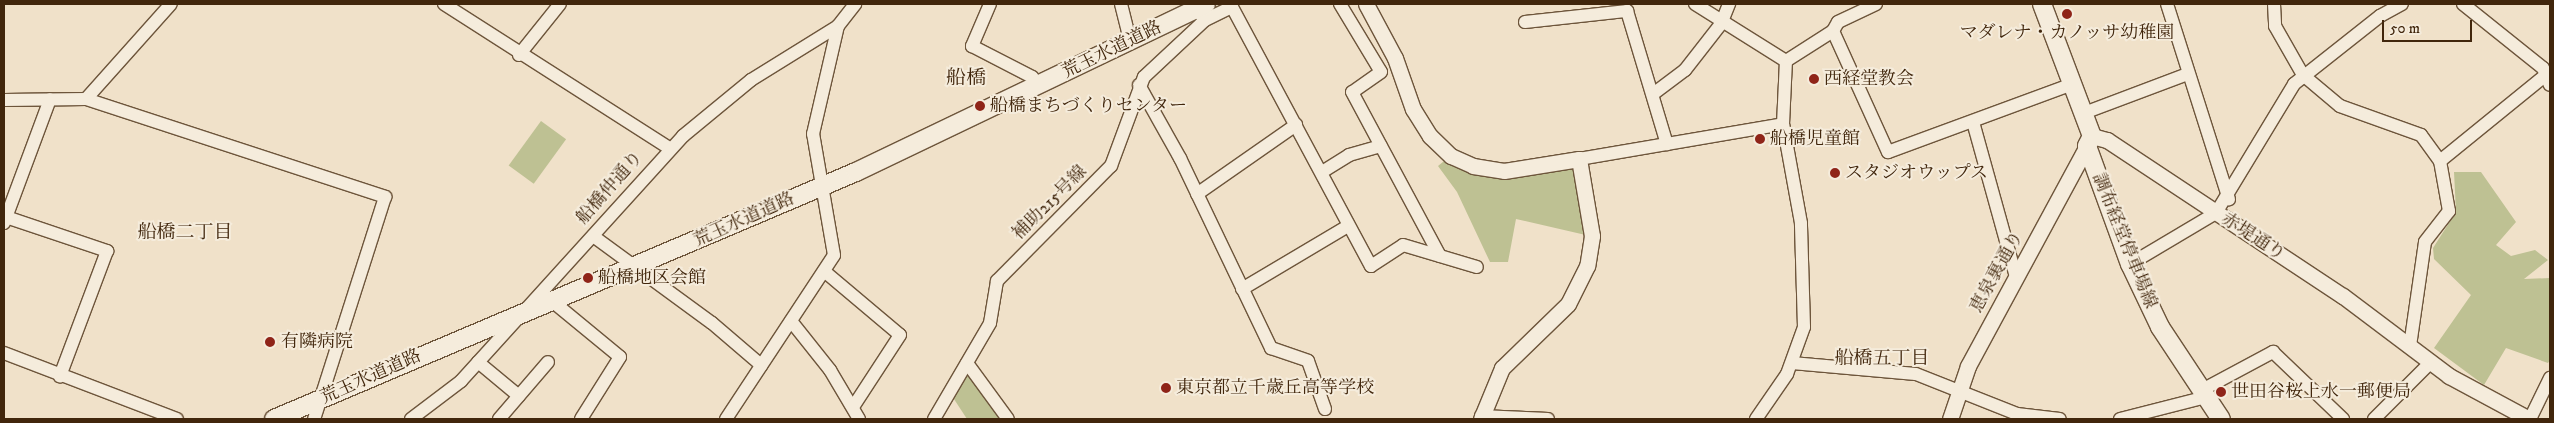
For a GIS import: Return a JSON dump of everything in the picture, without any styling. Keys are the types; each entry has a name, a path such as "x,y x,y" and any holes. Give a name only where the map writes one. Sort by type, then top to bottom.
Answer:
{"main road":[{"path":"2042,4 2084,113 2090,141"},
{"name":"荒玉水道道路","path":"274,419 518,315 634,268 821,186 1037,86 1130,40 1203,11"},
{"name":"調布経堂停車場線","path":"2090,141 2130,264 2160,327 2221,419"}],"street":[{"path":"86,99 171,4"},
{"path":"444,4 518,55 669,148"},
{"path":"518,55 560,4"},
{"name":"船橋仲通り","path":"419,417 478,362 518,315 593,236 669,148 751,80 838,26 854,4"},
{"path":"990,4 972,46 1032,77 1037,86"},
{"path":"1121,4 1130,40"},
{"path":"1340,4 1380,72 1354,86 1352,92 1440,256"},
{"path":"1366,4 1396,58 1413,109 1430,136 1451,156 1473,166 1504,171 1783,124"},
{"path":"1695,4 1721,24 1786,61"},
{"path":"1653,94 1685,70 1721,24 1729,4"},
{"path":"1786,61 1833,31 1838,22 1876,4"},
{"path":"2167,4 2229,199"},
{"path":"2274,4 2275,26 2303,75 2340,106 2421,135 2440,160 2449,211 2425,242 2410,346"},
{"path":"2130,264 2216,213 2229,199 2303,75 2402,4"},
{"path":"2440,160 2547,72 2462,4"},
{"path":"1231,6 1347,217 1348,226 1371,266 1403,245 1477,267"},
{"name":"補助215号線","path":"934,419 990,323 997,281 1111,166 1139,85 1148,71 1203,11 1231,6"},
{"path":"1525,22 1627,11 1667,144"},
{"path":"726,419 834,255 821,186 814,119 838,26"},
{"path":"1833,31 1888,152 2073,84"},
{"path":"1756,419 1792,363 1804,326 1806,286 1801,224 1783,124 1786,61"},
{"path":"2084,113 2188,74"},
{"path":"1139,85 1197,194 1271,348 1308,361 1325,409"},
{"path":"50,99 5,220 107,251 60,376"},
{"path":"4,100 86,99 385,197 322,399 314,419"},
{"path":"1973,122 2016,276"},
{"path":"1197,194 1296,125"},
{"name":"赤堤通り","path":"2090,141 2107,140 2410,346 2469,389 2530,419"},
{"name":"恵泉裏通り","path":"1950,419 1956,391 2090,141"},
{"path":"1322,172 1349,155 1381,146"},
{"path":"1548,419 1481,417 1502,368 1568,304 1587,266 1592,236 1579,159"},
{"path":"1242,289 1348,226"},
{"path":"593,236 761,365"},
{"path":"791,321 856,413 900,336 824,270"},
{"path":"552,301 620,358 581,419"},
{"path":"2120,419 2204,394 2273,352 2343,419"},
{"path":"4,354 177,419"},
{"path":"478,362 519,396"},
{"path":"499,419 548,362"},
{"path":"967,362 1008,419"},
{"path":"2374,419 2431,362"},
{"path":"1792,363 1916,374 2017,414 2060,419"},
{"path":"2530,419 2550,382"}],"green space":[{"path":"541,121 566,139 534,184 509,165"},
{"path":"1449,157 1472,168 1577,161 1590,236 1516,219 1508,262 1490,262 1457,192 1438,166"},
{"path":"2454,172 2481,172 2516,222 2496,245 2511,256 2535,250 2548,260 2524,279 2550,278 2550,360 2548,363 2506,348 2484,385 2434,348 2471,295 2434,259 2433,248 2456,212"},
{"path":"967,365 1002,419 967,419 950,393"}],"place":[{"name":"マダレナ・カノッサ幼稚園","path":"2067,14"},
{"name":"西経堂教会","path":"1814,79"},
{"name":"船橋まちづくりセンター","path":"980,106"},
{"name":"船橋児童館","path":"1760,139"},
{"name":"スタジオウップス","path":"1835,173"},
{"name":"船橋地区会館","path":"588,278"},
{"name":"有隣病院","path":"270,342"},
{"name":"東京都立千歳丘高等学校","path":"1166,388"},
{"name":"世田谷桜上水一郵便局","path":"2221,392"}],"district":[{"name":"船橋","path":"966,78"},
{"name":"船橋二丁目","path":"185,233"},
{"name":"船橋五丁目","path":"1882,359"}]}
